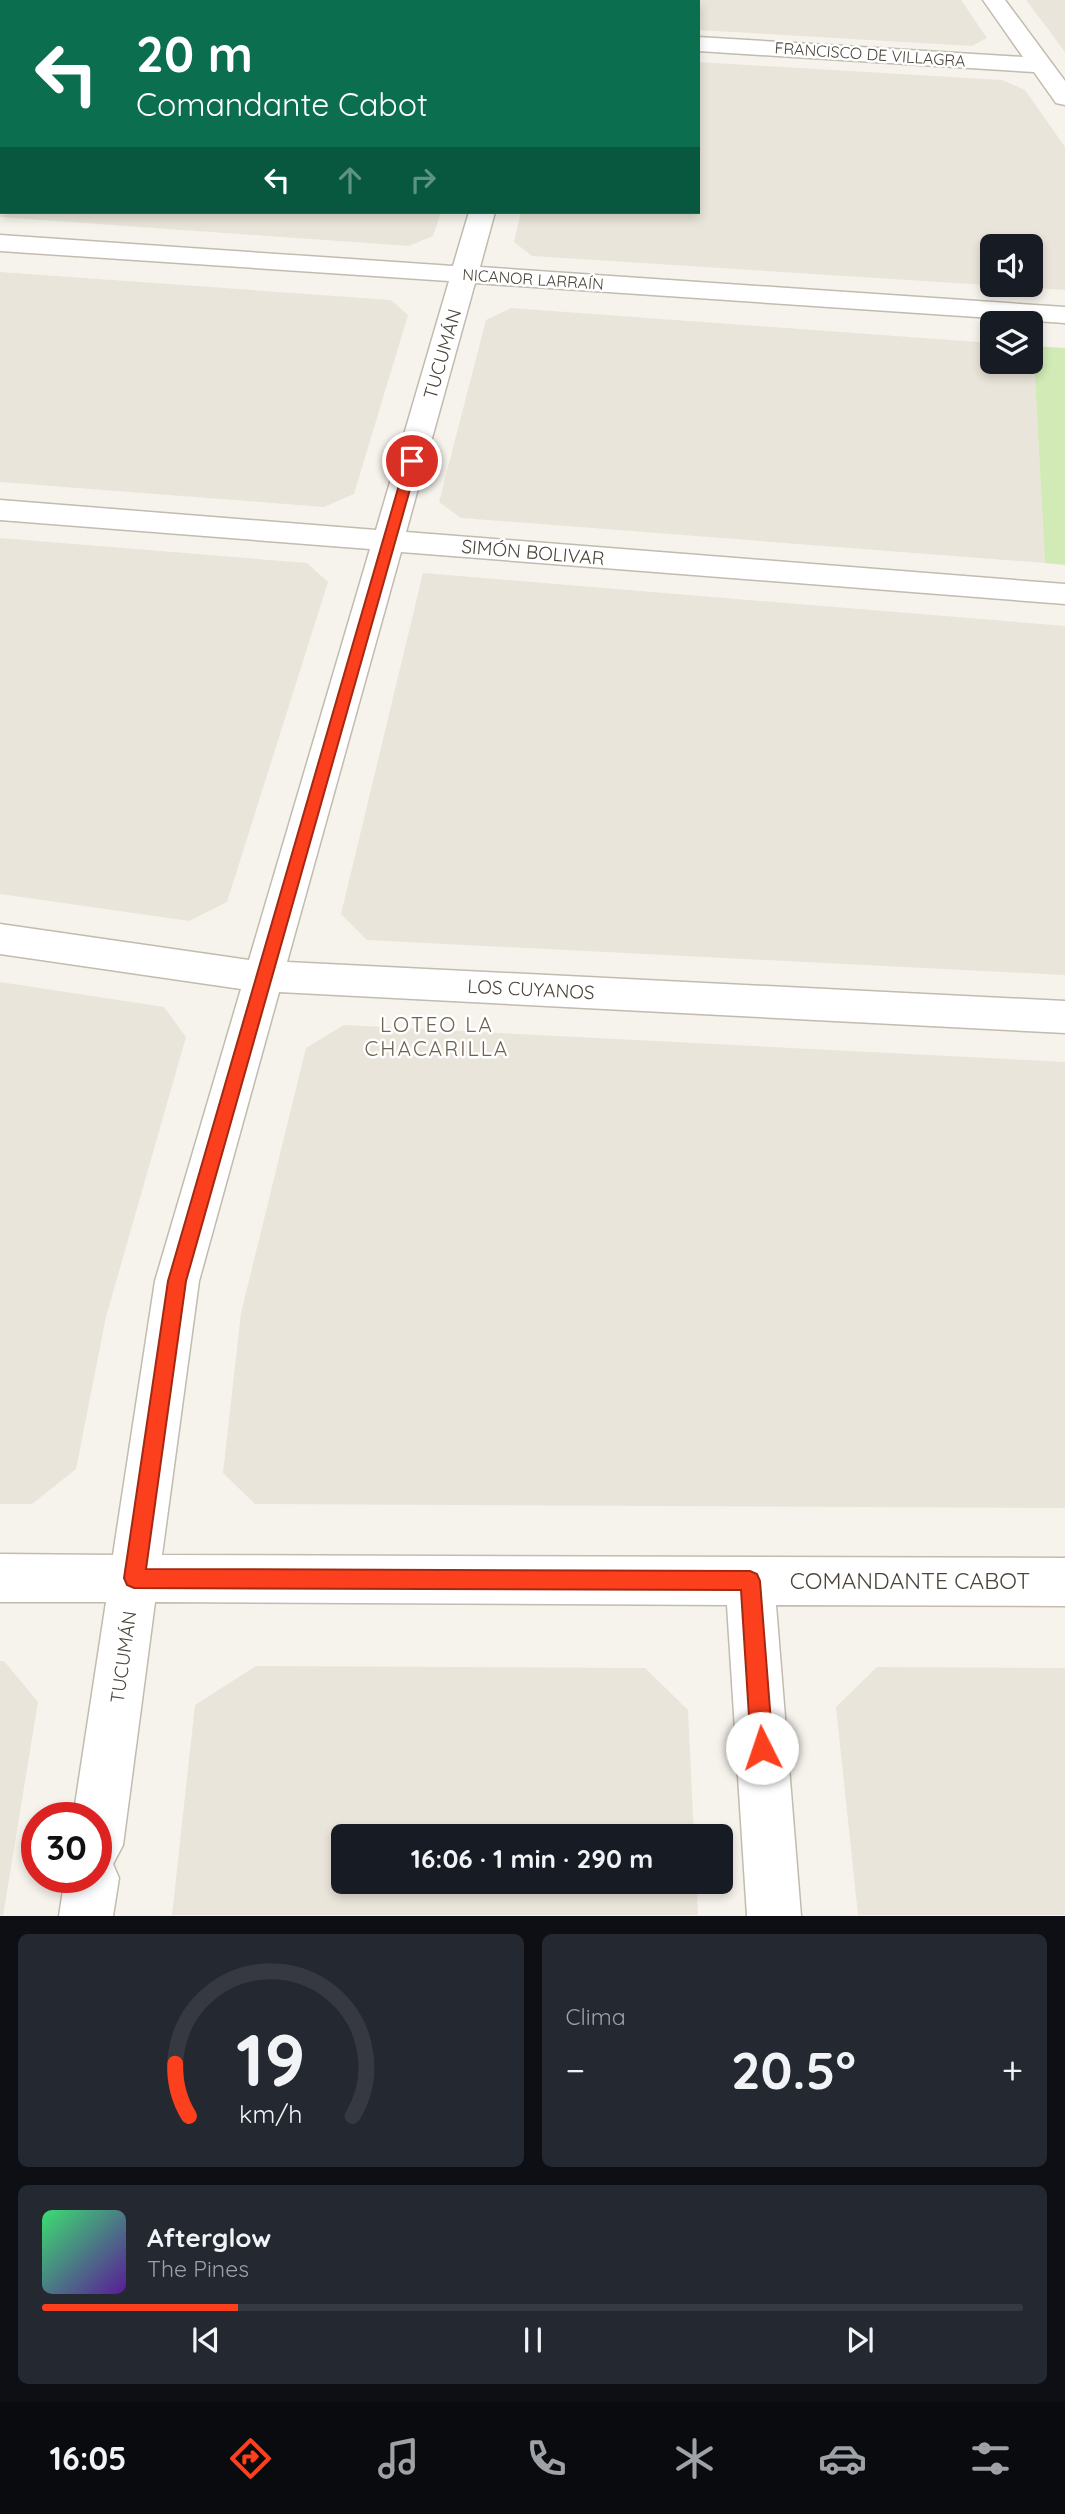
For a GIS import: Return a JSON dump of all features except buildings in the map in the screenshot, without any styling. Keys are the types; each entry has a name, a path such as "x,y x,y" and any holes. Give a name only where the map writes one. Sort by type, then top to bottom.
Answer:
{"street":[{"path":"994,0 1065,98"},
{"name":"FRANCISCO DE VILLAGRA","path":"700,44 1041,65"},
{"name":"TUCUMÁN","path":"102,1802 177,1281 481,214"},
{"name":"NICANOR LARRAÍN","path":"0,243 1065,315"},
{"name":"SIMÓN BOLIVAR","path":"0,510 1065,594"},
{"name":"LOS CUYANOS","path":"0,939 264,976 1065,1017"},
{"name":"COMANDANTE CABOT","path":"0,1578 1065,1582"},
{"path":"750,1581 774,1916"},
{"path":"86,1916 90,1893"}],"shaded area":[{"path":"700,0 961,0 987,38 972,46 700,30"},
{"path":"1026,0 1065,0 1065,52 1051,33"},
{"path":"700,62 1002,80 1025,90 1065,147 1065,290 1043,289 1043,234 980,234 980,285 532,256 514,242 521,214 700,214"},
{"path":"0,214 440,214 433,236 409,246 0,217"},
{"path":"0,272 391,300 408,315 354,494 324,507 0,482"},
{"path":"511,308 980,342 980,374 1035,374 1045,563 461,518 439,502 486,320"},
{"path":"0,538 307,563 328,582 227,902 189,921 0,894"},
{"path":"423,573 1065,626 1065,975 367,940 341,914"},
{"path":"0,982 164,1007 186,1037 106,1317 76,1469 32,1504 0,1504"},
{"path":"344,1025 1065,1062 1065,1508 255,1504 223,1473 241,1313 306,1048"},
{"path":"0,1661 4,1661 38,1702 3,1916 0,1915"},
{"path":"256,1666 645,1668 688,1710 693,1824 331,1824 331,1894 697,1894 698,1915 172,1915 195,1705"},
{"path":"877,1667 1065,1668 1065,1915 858,1915 836,1707"}],"green space":[{"path":"1043,347 1065,348 1065,565 1045,563 1035,374 1043,374"}],"district":[{"name":"LOTEO LA CHACARILLA","path":"437,1037"}],"route":[{"path":"412,461 177,1281 134,1578 750,1581 762,1748"}]}
